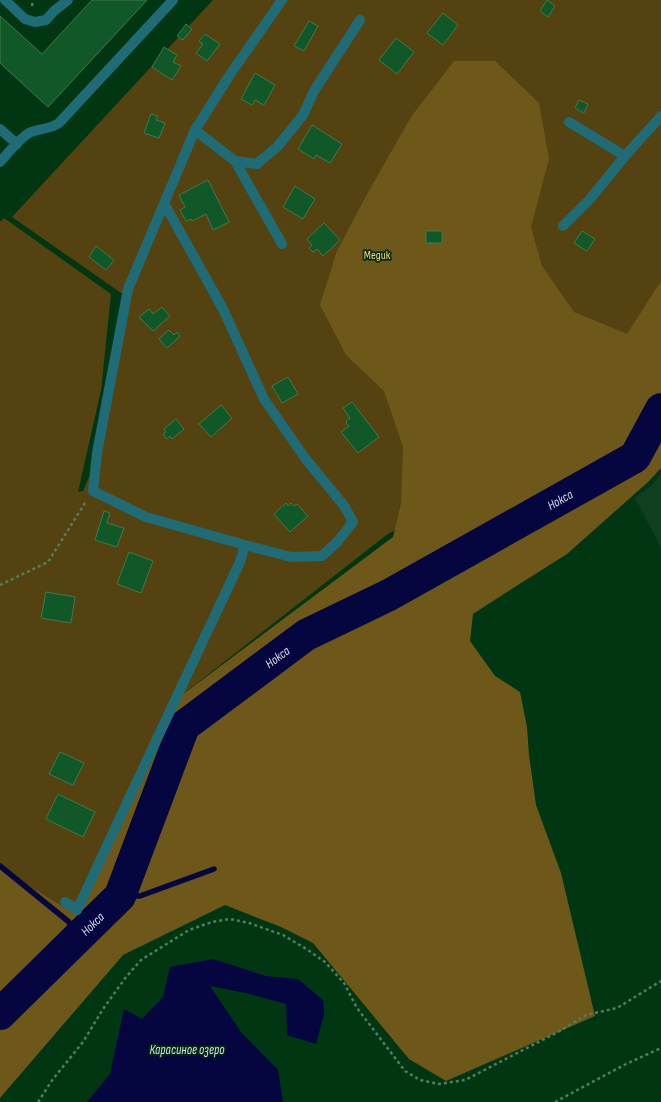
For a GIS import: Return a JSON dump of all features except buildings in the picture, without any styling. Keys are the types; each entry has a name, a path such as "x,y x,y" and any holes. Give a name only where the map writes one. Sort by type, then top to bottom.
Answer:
{"lane":[{"path":"5,0 26,19 35,22 46,20 54,11 68,0"},
{"path":"0,162 28,134 51,128 59,123 173,0"},
{"path":"164,203 223,309 264,398 305,458 345,507 353,522 338,541 322,556 290,557 146,517 93,491 97,453 128,289 194,130 229,76 282,0"},
{"path":"235,161 257,164 278,146 303,115 314,91 360,20"},
{"path":"563,226 590,199 625,156 661,116"},
{"path":"569,122 625,156"},
{"path":"0,129 17,144"},
{"path":"194,130 235,161 282,244"},
{"path":"65,902 77,910 240,562 245,544"}],"path":[{"path":"0,585 48,562 93,491"},
{"path":"38,1102 53,1079 84,1042 103,1009 126,977 141,960 189,930 212,922 230,919 249,923 283,935 325,962 344,983 357,1008 405,1071 420,1080 439,1084 465,1080 558,1032 586,1015 617,1008 661,981"},
{"path":"555,1102 626,1064 661,1048"}],"shaded area":[{"path":"661,473 661,548 635,498 653,484"}],"green space":[{"name":"Медик","path":"213,0 661,0 661,317 590,434 389,533 178,698 78,917 0,868 0,222 4,218 111,294 101,390 78,492 83,491 96,461 124,295 12,217"},
{"path":"454,61 495,61 539,103 549,159 531,227 542,266 574,312 627,334 661,281 661,468 648,482 567,554 473,614 470,641 495,676 520,692 527,727 529,755 536,805 561,873 595,1016 446,1081 409,1059 313,943 281,927 225,905 123,955 0,1098 0,868 78,916 178,698 393,537 401,504 403,447 384,391 346,355 320,305 337,251 366,196 411,117"}],"water":[{"name":"Карасиное озеро","path":"213,959 266,976 298,979 323,1000 324,1014 316,1044 287,1035 286,1004 246,993 210,986 241,1032 278,1070 283,1102 87,1102 110,1074 124,1009 142,1019 163,997 170,967"}],"waterway":[{"name":"Нокса","path":"0,1014 120,896 184,726 306,635 389,595 635,457 661,409"},
{"path":"0,866 69,922 75,940"},
{"path":"120,896 140,896 214,869"}]}
